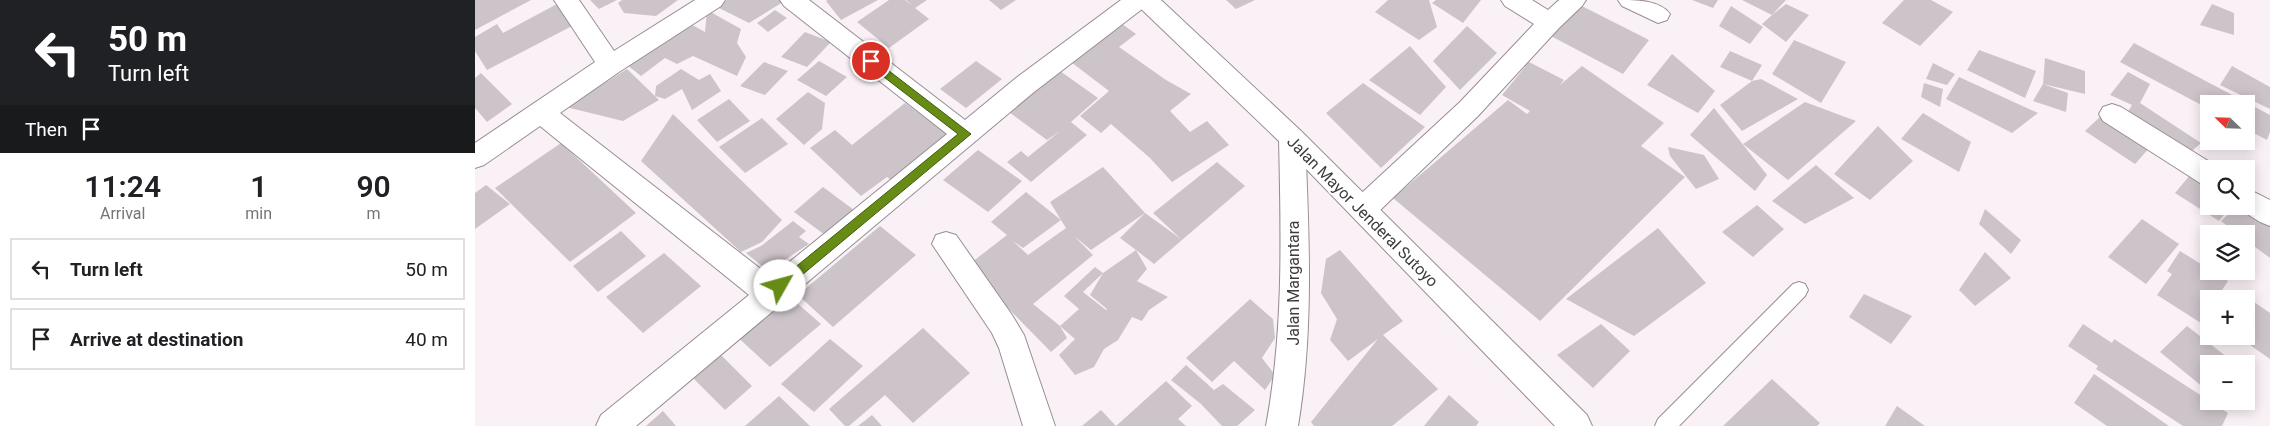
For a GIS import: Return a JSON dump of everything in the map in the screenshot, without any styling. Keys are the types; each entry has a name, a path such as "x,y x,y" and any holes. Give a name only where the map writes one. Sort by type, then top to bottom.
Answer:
{"street":[{"path":"566,0 610,65"},
{"path":"475,157 543,113 610,65 713,0"},
{"path":"792,0 965,134"},
{"path":"613,426 1025,84 1138,0"},
{"name":"Jalan Mayor Jenderal Sutoyo","path":"1146,0 1292,138 1576,426"},
{"path":"1513,0 1550,22"},
{"path":"1363,209 1469,109 1550,22 1574,0"},
{"path":"1631,0 1658,14"},
{"path":"543,113 770,294"},
{"path":"2112,114 2200,169"},
{"name":"Jalan Margantara","path":"1279,420 1292,358 1295,301 1292,138"},
{"path":"2255,205 2270,214"},
{"path":"946,244 1002,324 1013,345 1039,426"}],"lane":[{"path":"1665,426 1799,290"}],"building":[{"path":"475,0 531,0 475,30"},
{"path":"590,0 617,0 599,9"},
{"path":"622,0 678,0 656,16 624,13 618,3"},
{"path":"727,0 780,0 783,2 749,23 717,7"},
{"path":"878,0 841,20 826,1"},
{"path":"889,0 905,0 913,6 906,0 927,0 915,8 929,19 889,48 857,22"},
{"path":"989,0 1016,0 1001,10"},
{"path":"1226,0 1255,0 1236,9"},
{"path":"1388,0 1429,0 1437,27 1419,40 1375,12"},
{"path":"1436,0 1481,0 1463,23 1432,3"},
{"path":"1692,0 1718,0 1713,8"},
{"path":"1742,0 1786,0 1772,15"},
{"path":"1904,0 1931,0 1953,12 1920,46 1882,23"},
{"path":"1576,3 1649,40 1623,74 1549,35"},
{"path":"557,4 574,25 487,70 475,51 475,37 497,24 503,33"},
{"path":"1786,4 1809,15 1786,42 1762,24"},
{"path":"2212,4 2234,13 2234,35 2200,25"},
{"path":"1731,6 1763,27 1750,44 1719,26"},
{"path":"707,10 741,29 737,43 746,57 737,76 693,56 677,64 665,58 641,76 627,65 687,22 705,32"},
{"path":"775,10 787,18 768,32 757,23"},
{"path":"1118,21 1136,34 1119,47 1166,80 1191,94 1170,111 1190,132 1207,121 1229,145 1172,182 1150,158 1111,124 1101,133 1080,116 1109,91 1067,59"},
{"path":"1467,26 1497,53 1460,90 1433,61"},
{"path":"805,32 831,42 807,67 781,57"},
{"path":"1794,40 1846,62 1821,103 1772,74"},
{"path":"2134,43 2232,95 2200,95 2200,104 2120,62"},
{"path":"1410,46 1446,87 1420,115 1369,80"},
{"path":"1979,50 2036,71 2025,98 1967,70"},
{"path":"1730,51 1762,65 1752,81 1720,67"},
{"path":"1672,54 1715,91 1698,113 1647,85"},
{"path":"2045,58 2085,71 2085,94 2043,84"},
{"path":"819,61 847,77 826,96 797,80"},
{"path":"976,61 1002,79 966,108 940,89"},
{"path":"764,62 788,71 765,95 740,86"},
{"path":"1529,62 1564,80 1559,86 1582,66 1664,123 1641,146 1685,177 1540,321 1393,198 1508,100 1527,114 1530,111 1502,95"},
{"path":"1933,63 1955,74 1947,85 1926,79"},
{"path":"2232,66 2270,87 2270,109 2255,102 2255,95 2241,95 2220,85"},
{"path":"627,69 659,100 623,121 566,107"},
{"path":"681,69 699,80 710,74 721,91 692,110 682,89 665,99 655,96 656,86"},
{"path":"1060,71 1098,98 1071,122 1087,135 1031,182 1007,162 1021,151 1028,157 1060,131 1047,140 1009,112"},
{"path":"2128,72 2150,84 2140,103 2200,144 2186,156 2126,115 2132,105 2110,95"},
{"path":"481,73 512,104 487,122 475,108 475,78"},
{"path":"1959,77 2038,113 2012,133 1946,99"},
{"path":"1761,79 1798,99 1742,131 1720,105 1752,81"},
{"path":"1363,83 1425,127 1381,168 1326,113"},
{"path":"1924,83 1943,89 1940,107 1921,97"},
{"path":"2043,84 2068,93 2066,112 2033,101"},
{"path":"808,92 825,103 822,129 804,145 776,119"},
{"path":"729,99 750,121 717,142 697,120"},
{"path":"1805,102 1856,121 1788,180 1743,144"},
{"path":"905,103 949,135 894,182 887,177 861,196 810,148 835,130 852,145"},
{"path":"2255,107 2270,115 2270,132 2267,140 2255,134"},
{"path":"1714,108 1767,175 1755,191 1690,135"},
{"path":"1923,113 1971,142 1959,172 1901,139"},
{"path":"673,114 782,220 762,242 741,252 641,161"},
{"path":"2103,114 2152,145 2135,164 2085,131"},
{"path":"762,118 788,144 745,173 719,147"},
{"path":"1878,126 1913,161 1870,200 1834,174"},
{"path":"561,143 636,213 570,262 495,188"},
{"path":"1668,147 1704,155 1719,179 1696,189 1670,156"},
{"path":"978,150 1022,181 988,212 943,180"},
{"path":"1217,162 1245,186 1154,264 1120,238 1145,213 1181,239 1153,213"},
{"path":"1816,165 1854,198 1805,224 1772,201"},
{"path":"1103,167 1145,213 1091,250 1074,236 1093,255 1033,304 1060,326 1067,338 1051,352 967,266 1007,235 991,222 1026,192 1061,220 1050,202","holes":["1061,220 1066,228 1028,255 1013,241 1023,248"]},
{"path":"2191,174 2200,180 2200,209 2175,193"},
{"path":"486,185 510,204 475,229 475,193"},
{"path":"823,187 858,213 829,238 794,212"},
{"path":"1757,205 1784,229 1753,257 1722,232"},
{"path":"1985,209 2021,240 2011,254 1979,224"},
{"path":"2255,212 2270,221 2270,258 2255,247 2255,225 2226,225 2221,221 2227,215 2255,215"},
{"path":"2210,215 2224,215 2219,221"},
{"path":"2142,219 2179,244 2146,284 2108,257"},
{"path":"793,221 806,231 799,237 809,244 768,271 746,253 761,246"},
{"path":"880,226 916,255 833,327 798,295"},
{"path":"1658,228 1706,283 1634,336 1566,299"},
{"path":"621,231 646,256 598,292 573,266"},
{"path":"1136,250 1147,269 1137,281 1168,297 1149,310 1142,321 1132,317 1118,340 1104,349 1094,367 1075,375 1059,355 1075,339 1060,326 1079,309 1064,296 1095,267 1103,273","holes":["1103,273 1090,295 1107,309 1083,292"]},
{"path":"1340,250 1403,321 1383,335 1438,389 1392,426 1314,426 1311,422 1378,339 1348,361 1330,340 1337,319 1321,293 1326,259"},
{"path":"2180,251 2200,263 2200,280 2228,281 2222,290 2200,290 2200,322 2157,295 2172,274 2167,271"},
{"path":"1985,252 2011,278 1975,306 1959,290"},
{"path":"664,253 701,286 643,333 606,297"},
{"path":"782,290 821,324 770,367 732,332"},
{"path":"1864,294 1912,316 1891,344 1849,317"},
{"path":"1250,299 1273,319 1275,338 1262,358 1275,375 1265,390 1234,361 1212,382 1186,358"},
{"path":"2255,303 2270,313 2270,359 2250,345 2255,345"},
{"path":"1601,324 1630,351 1593,388 1557,355"},
{"path":"2083,324 2112,343 2114,339 2200,395 2200,410 2223,410 2228,413 2222,426 2183,426 2096,369 2098,366 2068,346"},
{"path":"2187,326 2200,336 2200,345 2212,345 2224,355 2200,355 2200,385 2160,352"},
{"path":"923,328 970,373 913,423 885,395 849,426 845,426 829,409"},
{"path":"830,339 863,366 814,412 781,384"},
{"path":"714,348 752,386 725,410 686,371"},
{"path":"1186,365 1214,390 1223,384 1255,410 1237,426 1222,426 1201,404 1171,380"},
{"path":"2094,374 2169,426 2107,426 2074,403"},
{"path":"1772,379 1820,423 1817,426 1723,426"},
{"path":"1166,381 1192,406 1178,419 1186,426 1116,426"},
{"path":"1449,395 1479,422 1476,426 1424,426"},
{"path":"779,396 810,426 745,426"},
{"path":"1897,406 1925,426 1885,426"},
{"path":"1101,410 1116,426 1082,426"},
{"path":"663,411 676,426 646,426"},
{"path":"872,415 882,426 858,426"}],"route":[{"path":"780,286 965,134 871,61"}]}
